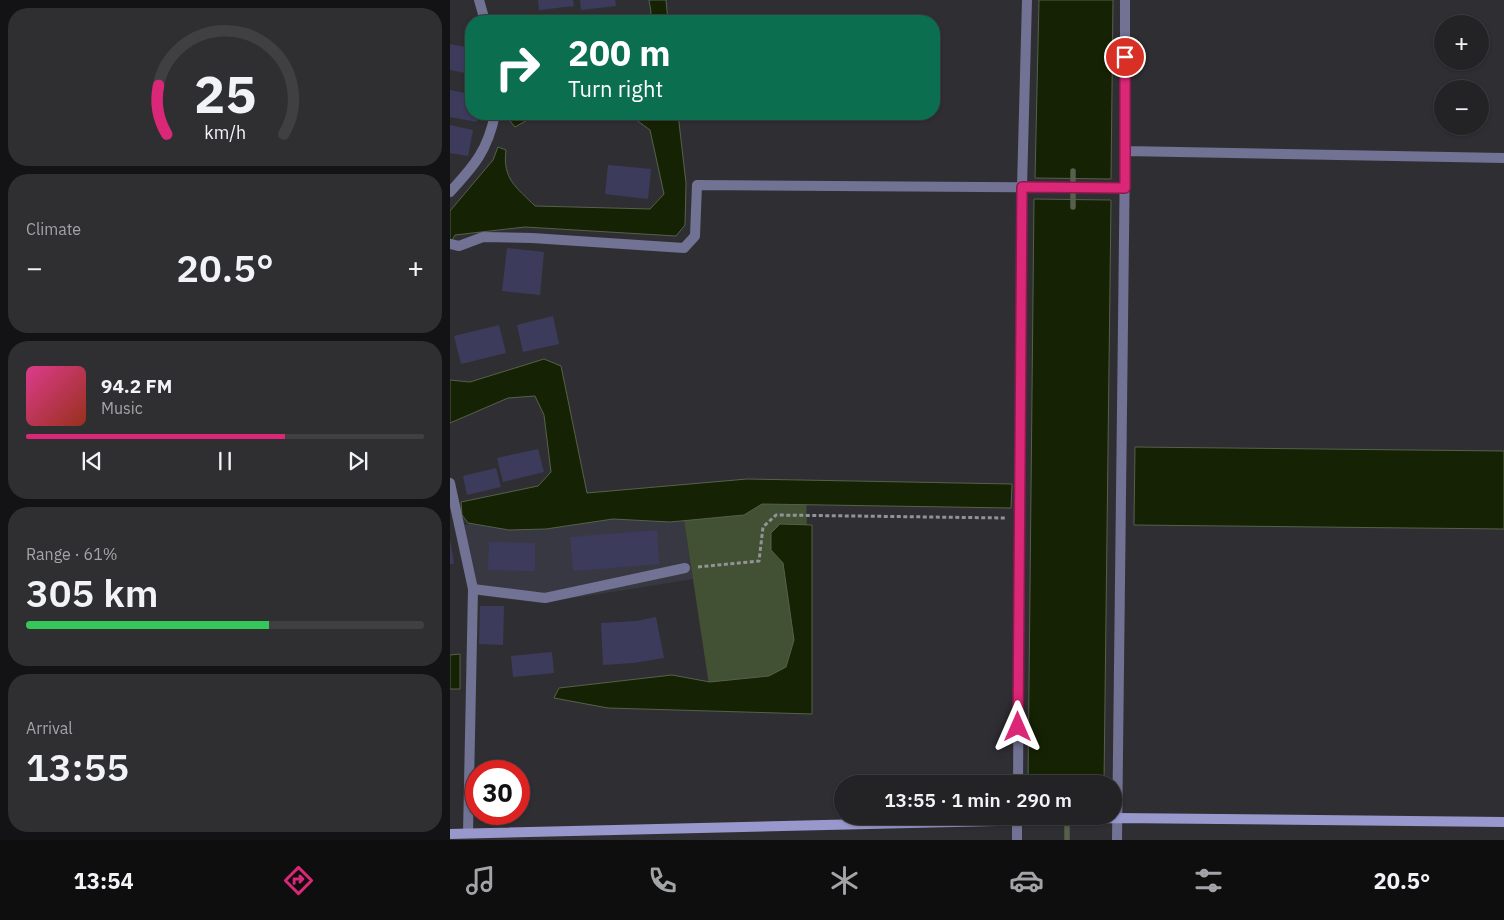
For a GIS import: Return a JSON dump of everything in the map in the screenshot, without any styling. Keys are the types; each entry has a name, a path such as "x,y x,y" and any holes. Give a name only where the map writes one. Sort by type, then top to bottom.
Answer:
{"street":[{"path":"479,0 483,15"},
{"path":"1018,775 1022,187 1028,0"},
{"path":"1118,775 1125,188 1125,0"},
{"path":"450,192 474,167 491,134 494,120"},
{"path":"1125,152 1504,158"},
{"path":"454,245 483,237 532,238 684,248 695,236 697,185 1125,188"},
{"path":"450,484 473,589 468,833"},
{"path":"473,589 545,598 685,568"},
{"path":"1122,818 1504,822"},
{"path":"450,834 834,823"},
{"path":"1017,840 1018,825"},
{"path":"1117,825 1117,840"}],"path":[{"path":"685,568 759,560 763,527 776,515 1020,518"}],"shaded area":[{"path":"649,0 666,0 667,15 650,15"},
{"path":"1039,0 1113,0 1111,179 1035,178"},
{"path":"510,120 527,120 515,127"},
{"path":"636,120 679,120 686,183 685,225 676,236 525,227 455,235 450,244 450,211 493,160 498,147 506,150 506,168 512,182 535,206 650,209 664,194 650,130"},
{"path":"1034,199 1111,200 1104,775 1028,775"},
{"path":"544,359 561,366 587,493 747,479 1012,484 1011,508 762,504 744,515 670,522 613,519 546,529 509,530 468,523 462,515 461,502 538,486 551,472 544,415 535,396 508,398 450,423 450,380 470,382"},
{"path":"1135,447 1504,451 1504,529 1134,525"},
{"path":"806,490 811,707 712,705 681,500"},
{"path":"681,500 693,579 542,603 475,595 464,525 564,509"},
{"path":"780,524 812,525 812,714 608,708 554,698 559,688 672,675 710,682 769,676 786,667 794,640 783,563 771,550 771,533"},
{"path":"460,654 460,689 450,689 450,655"}],"building":[{"path":"538,0 573,0 574,6 539,10"},
{"path":"580,0 615,0 616,6 581,10"},
{"path":"450,44 465,47 465,73 450,70"},
{"path":"450,90 465,93 465,120 450,117"},
{"path":"450,125 473,130 468,156 450,153"},
{"path":"608,165 651,169 648,199 605,194"},
{"path":"507,248 544,252 540,295 502,291"},
{"path":"553,316 559,344 523,352 517,325"},
{"path":"499,325 506,353 461,364 454,336"},
{"path":"538,449 544,472 503,482 497,458"},
{"path":"496,468 501,487 467,495 463,476"},
{"path":"657,530 659,564 573,571 570,537"},
{"path":"450,539 454,564 450,564"},
{"path":"489,542 535,543 535,571 488,570"},
{"path":"480,606 504,606 503,645 479,644"},
{"path":"656,617 664,658 603,665 601,623 636,621"},
{"path":"552,652 554,673 513,677 511,656"}],"waterway":[{"path":"1073,171 1073,207"},
{"path":"1067,825 1067,840"}],"route":[{"path":"1018,727 1022,187 1125,188 1125,57"}]}
